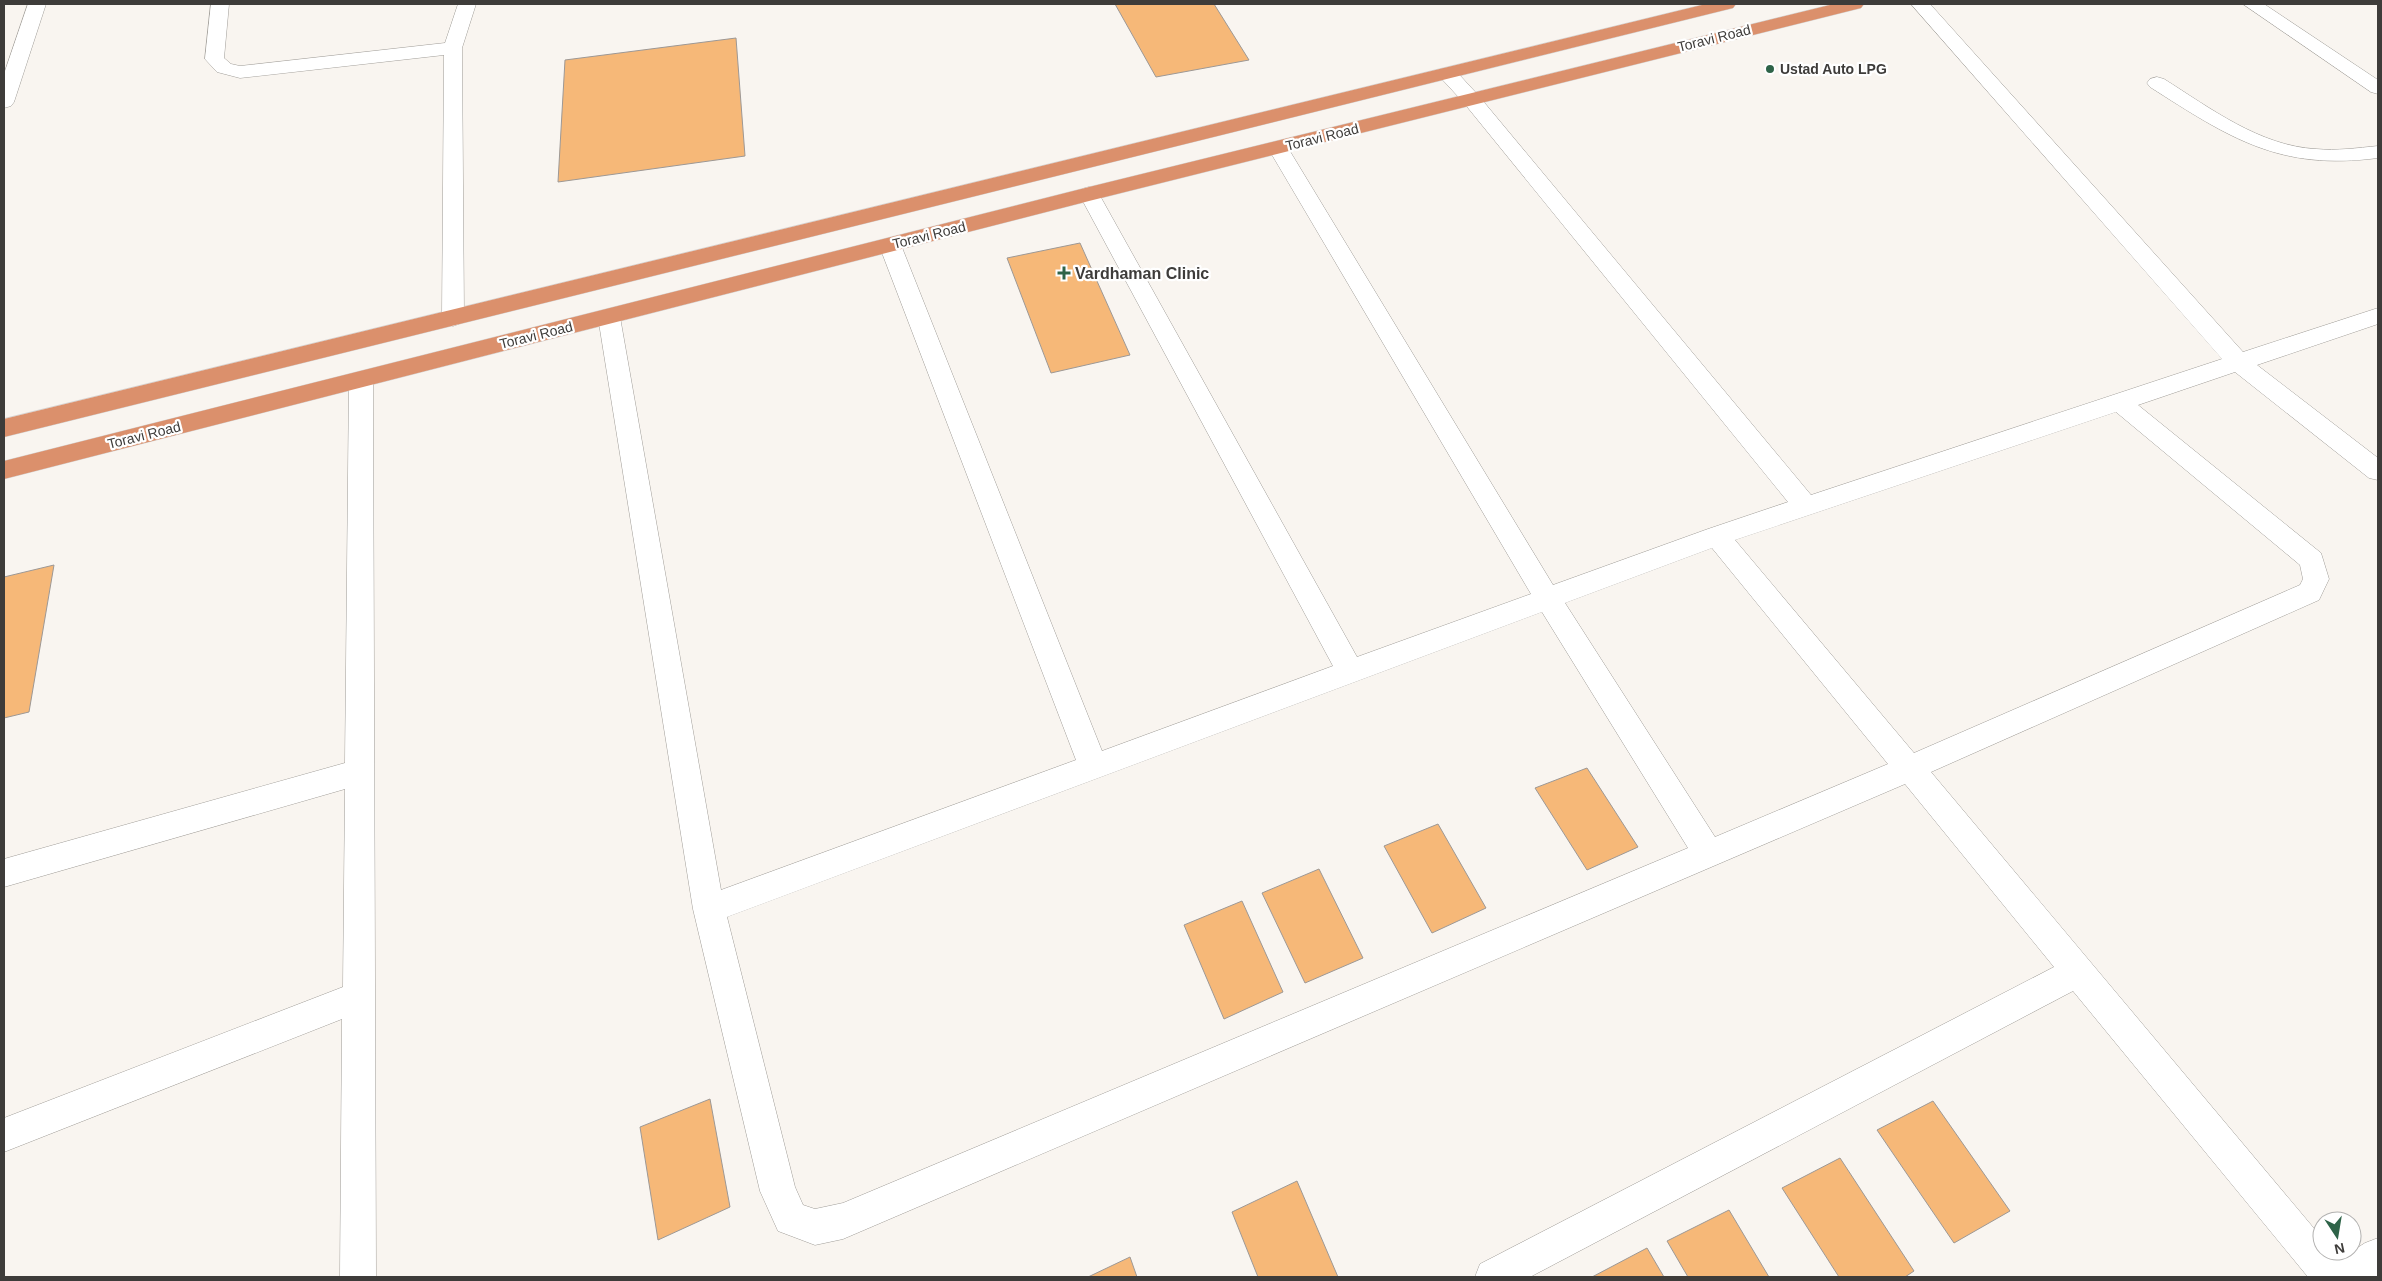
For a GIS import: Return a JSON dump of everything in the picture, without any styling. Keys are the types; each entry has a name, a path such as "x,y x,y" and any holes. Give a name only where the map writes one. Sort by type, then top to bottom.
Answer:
{"highway":[{"name":"Toravi Road","path":"4,428 1727,4"},
{"name":"Toravi Road","path":"4,470 890,244 1855,4"}],"street":[{"path":"4,102 37,4"},
{"path":"220,4 214,58 224,68 240,72 453,48"},
{"path":"453,318 453,48 467,4"},
{"path":"1920,4 2238,362 2378,471"},
{"path":"2252,4 2378,88"},
{"path":"1447,73 1471,99 1806,506"},
{"path":"2157,83 2231,129 2274,148 2312,155 2352,157 2378,152"},
{"path":"1278,148 1547,598 1708,853"},
{"path":"1089,194 1350,671"},
{"path":"890,244 1093,766"},
{"path":"609,317 710,909 778,1191 791,1218 815,1227 843,1221 1910,768 2310,592 2316,579 2312,560 2119,402"},
{"path":"710,909 1717,536 2368,319 2378,339"},
{"path":"358,1277 361,380"},
{"path":"1717,536 2331,1277"},
{"path":"4,874 360,772"},
{"path":"1493,1277 2078,971"},
{"path":"4,1135 360,996"},
{"path":"2345,1277 2378,1256"}],"building":[{"path":"1115,4 1214,4 1249,60 1156,77"},
{"path":"736,38 745,156 558,182 565,60"},
{"path":"1080,243 1130,355 1051,373 1007,258"},
{"path":"54,565 29,712 4,718 4,577"},
{"path":"1587,768 1638,847 1587,870 1535,788"},
{"path":"1438,824 1486,908 1432,933 1384,846"},
{"path":"1319,869 1363,958 1305,983 1262,893"},
{"path":"1242,901 1283,992 1224,1019 1184,925"},
{"path":"710,1099 730,1207 658,1240 640,1127"},
{"path":"1933,1101 2010,1211 1954,1243 1877,1130"},
{"path":"1840,1158 1914,1271 1905,1277 1839,1277 1782,1188"},
{"path":"1297,1181 1338,1277 1258,1277 1232,1212"},
{"path":"1729,1210 1769,1277 1688,1277 1667,1241"},
{"path":"1647,1248 1664,1277 1592,1277"},
{"path":"1130,1257 1137,1277 1088,1277"}],"place":[{"name":"Ustad Auto LPG","path":"1770,69"},
{"name":"Vardhaman Clinic","path":"1064,273"}]}
